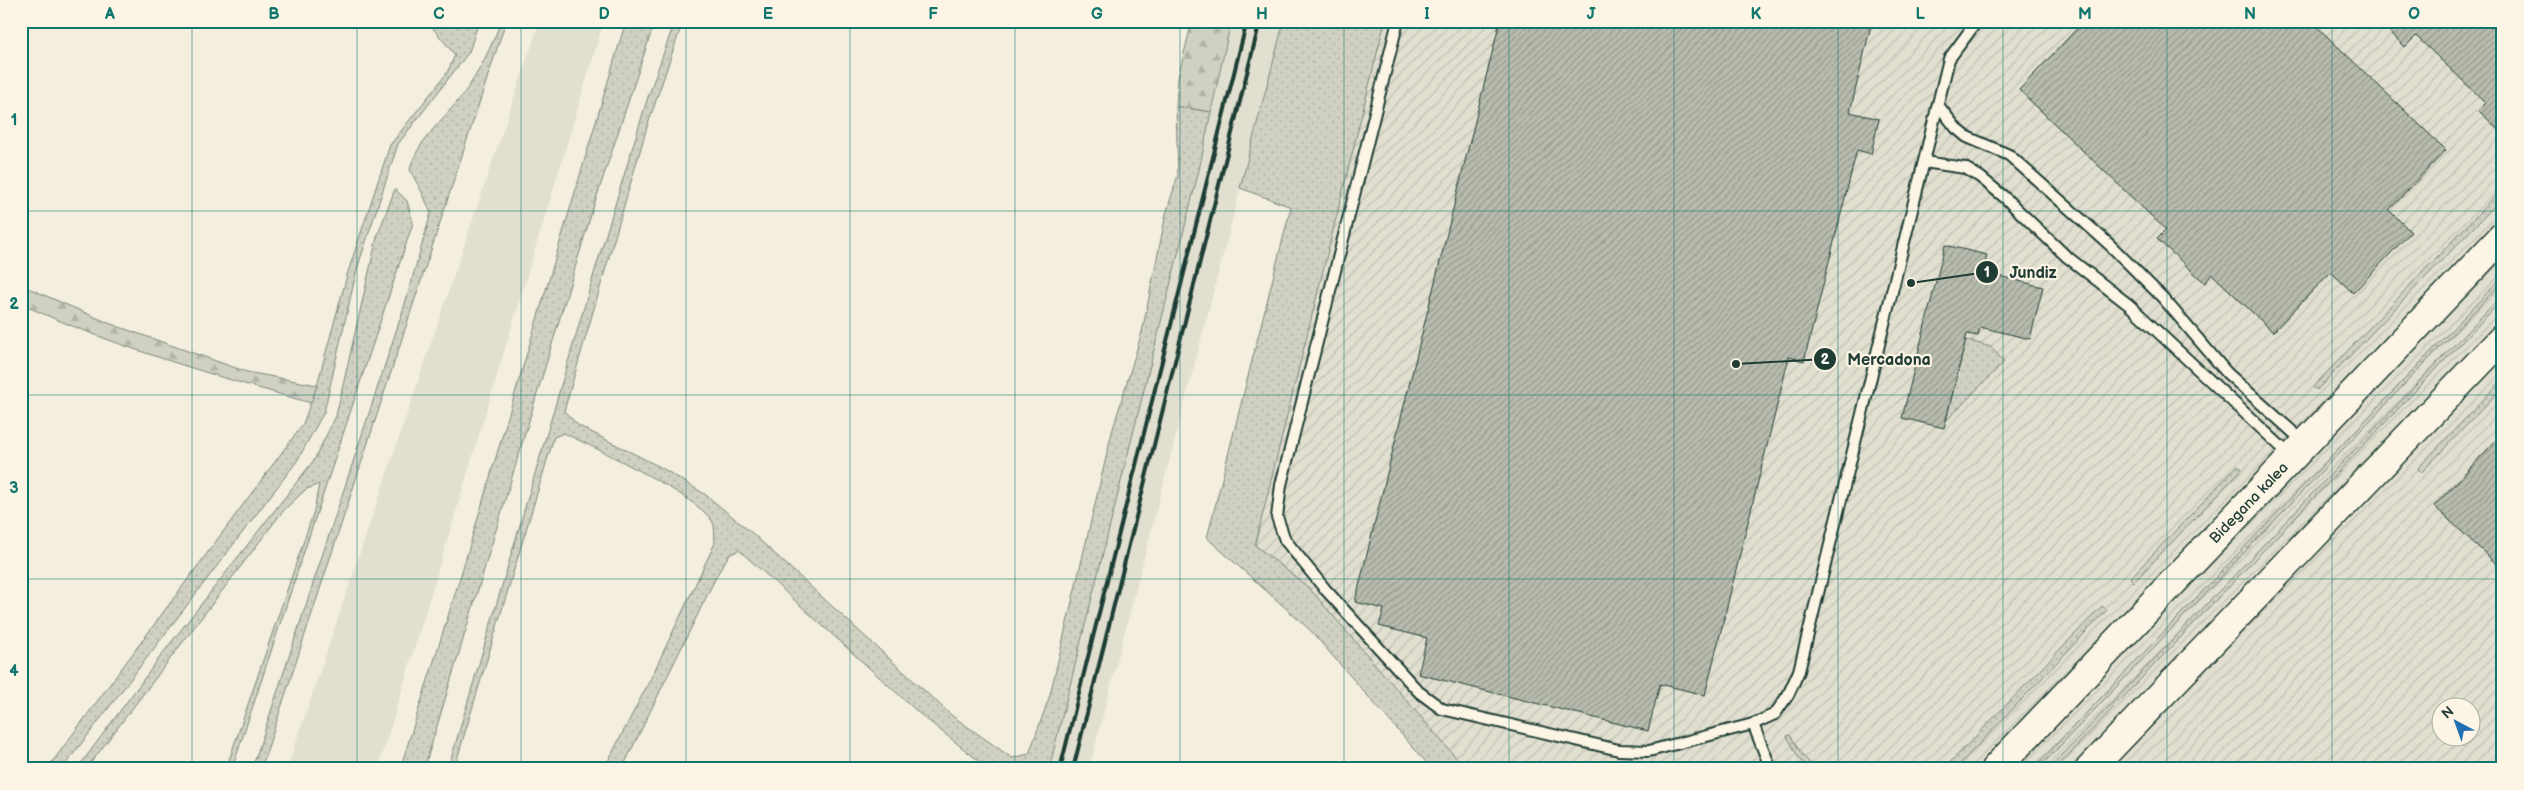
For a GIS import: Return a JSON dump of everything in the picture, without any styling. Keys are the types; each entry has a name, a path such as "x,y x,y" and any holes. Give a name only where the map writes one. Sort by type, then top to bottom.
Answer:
{"street":[{"name":"Bidegana kalea","path":"1995,769 2503,236"},
{"path":"2090,769 2503,338"}],"lane":[{"path":"1398,21 1282,485 1277,517 1285,540 1325,589 1419,692 1442,709 1619,750 1649,751 1753,724 1775,714 1788,695 1799,671 1949,59 1977,21"},
{"path":"1938,105 1956,128 1968,137 2009,155 2110,245 2163,298 2228,373 2299,450"},
{"path":"1924,162 1965,168 1980,177 2003,196 2066,256 2129,305 2299,450"},
{"path":"1753,724 1770,769"}],"shaded area":[{"path":"540,21 604,21 378,769 287,769"},
{"path":"1231,21 1284,21 1089,769 1049,769 1199,170"},
{"path":"1385,21 2503,21 2503,769 1466,769 1309,588 1255,545"}],"green space":[{"path":"427,21 445,21 451,25 457,21 479,21 469,52 398,144 357,269 324,412 297,461 62,769 47,769 303,424 317,385 348,272 390,145 447,73 455,55"},
{"path":"501,21 506,21 261,769 252,769 404,307 431,213 410,170 413,160 424,140 462,96 474,78 489,51"},
{"path":"626,21 655,21 593,208 424,769 400,769 460,578"},
{"path":"675,21 683,21 647,127 564,411 579,426 662,468 706,495 752,533 951,715 1012,758 1029,754 1050,695 1112,432 1142,332 1166,214 1178,175 1176,106 1211,112 1199,170 1049,769 989,769 920,714 739,550 729,555 717,575 622,769 604,769 651,678 715,543 714,529 712,521 702,510 686,498 644,473 564,433 554,437 454,769 448,769 596,267 648,97"},
{"path":"1192,21 1231,21 1211,112 1176,106 1178,78"},
{"path":"1284,21 1385,21 1255,545 1309,588 1466,769 1432,769 1309,629 1207,538 1291,207 1240,188"},
{"path":"395,189 407,201 413,223 232,769 226,769 314,511 319,484 305,490 283,511 86,769 77,769 166,649 314,460 336,416 377,237"},
{"path":"2496,195 2501,199 2317,390 2313,387"},
{"path":"2503,276 2503,281 2038,769 2033,769"},
{"path":"21,285 111,324 247,372 317,385 311,403 164,359 92,334 21,304"},
{"path":"2503,294 2503,299 2055,769 2049,769"},
{"path":"1966,340 1991,347 2004,362 1946,421"},
{"path":"2503,379 2503,387 2421,473 2418,468"},
{"path":"2238,465 2242,469 2134,582 2130,578"},
{"path":"2102,606 2107,610 1957,767 1944,769"},
{"path":"1790,735 1803,756 1816,769 1810,769 1800,760 1787,736"}],"building":[{"path":"1500,21 1872,21 1850,112 1879,119 1871,154 1857,150 1804,361 1789,357 1705,695 1660,684 1648,731 1418,674 1427,638 1379,626 1384,609 1355,602"},
{"path":"2084,21 2311,21 2446,150 2389,210 2411,232 2353,293 2331,272 2273,332 2212,274 2205,283 2157,239 2166,230 2019,90"},
{"path":"2379,21 2503,21 2503,134 2479,111 2486,103 2416,36 2405,47"},
{"path":"1945,245 1987,255 1983,272 2043,287 2030,339 1980,327 1978,336 1967,334 1944,428 1902,418"},
{"path":"2503,433 2503,570 2434,506"}],"railway":[{"path":"1060,769 1247,21"},
{"path":"1073,769 1260,21"}],"place":[{"name":"Jundiz","path":"1911,283"},
{"name":"Mercadona","path":"1736,364"}]}
